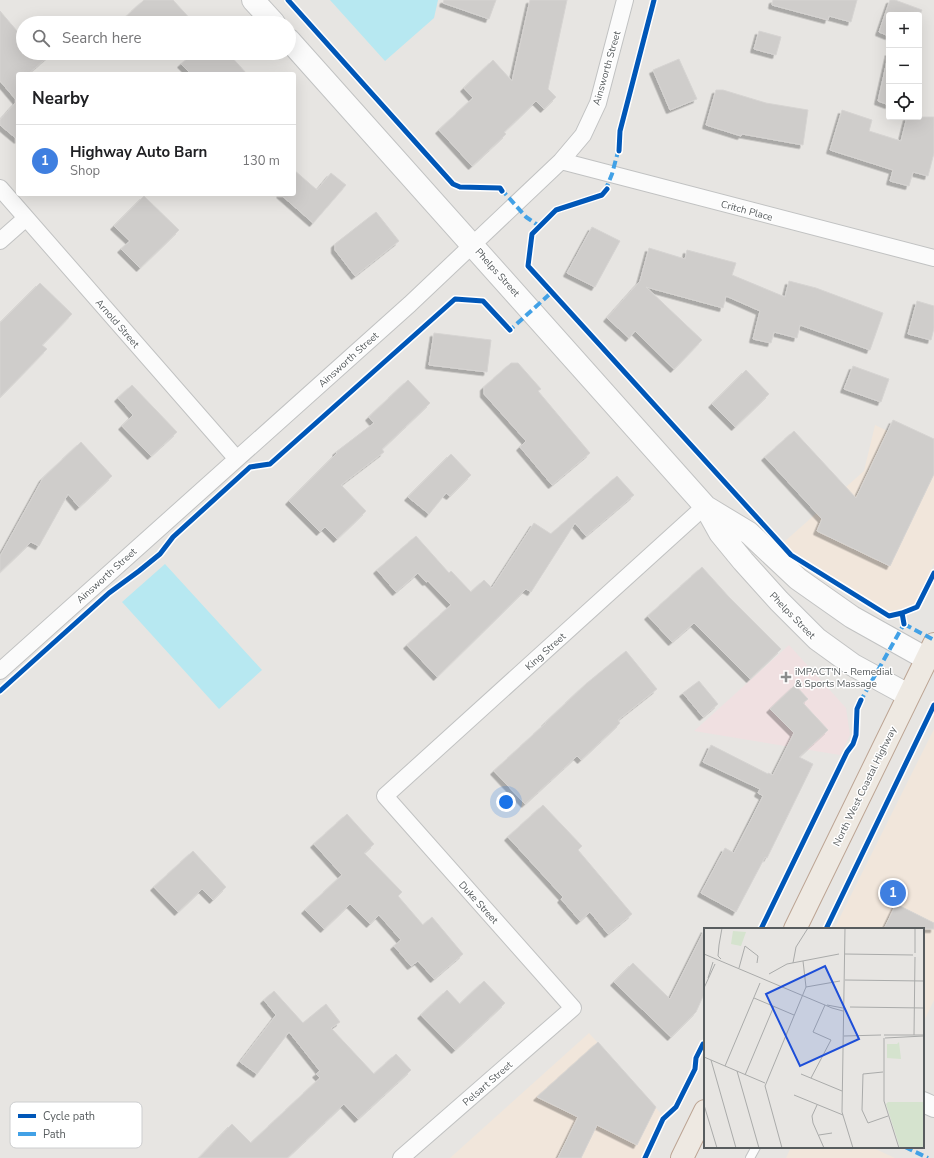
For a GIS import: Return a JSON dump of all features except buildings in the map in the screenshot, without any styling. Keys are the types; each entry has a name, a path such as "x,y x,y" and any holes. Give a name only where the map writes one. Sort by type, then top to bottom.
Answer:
{"highway":[{"name":"North West Coastal Highway","path":"795,928 930,652"},
{"path":"682,1158 704,1114"}],"main road":[{"path":"253,0 268,16"},
{"name":"Phelps Street","path":"296,48 705,506 720,533 779,601 817,639 853,665 908,695"},
{"name":"Phelps Street","path":"705,506 748,533 798,579 852,617 930,652"}],"street":[{"name":"Ainsworth Street","path":"0,671 236,458 410,304 561,161 583,135 598,103 625,0"},
{"name":"Critch Place","path":"561,161 934,258"},
{"name":"Arnold Street","path":"0,188 236,458"},
{"path":"0,241 26,218"},
{"name":"King Street","path":"385,796 705,506"},
{"name":"Duke Street","path":"385,796 573,1008"},
{"name":"Pelsart Street","path":"401,1158 573,1008"},
{"path":"924,1102 934,1107"}],"lane":[{"path":"750,1158 755,1148"}],"shaded area":[{"path":"875,425 934,453 934,564 914,605 889,612 790,549 784,542 864,471"},
{"name":"iMPACT'N - Remedial & Sports Massage","path":"789,645 846,708 850,735 840,755 694,731"},
{"path":"934,729 934,1000 924,1021 924,928 834,928"},
{"path":"589,1033 662,1115 642,1158 450,1158"},
{"path":"791,1148 873,1148 895,1158 786,1158"}],"water":[{"path":"330,0 438,0 434,18 385,61"},
{"path":"165,564 262,670 219,709 122,602"}],"marked path":[{"path":"605,191 612,174 619,148"},
{"path":"501,189 526,217 539,226"},
{"path":"508,328 510,330 552,292"},
{"path":"860,702 904,624 903,622"},
{"path":"904,624 934,640"},
{"path":"907,1148 928,1158"}],"cycle path":[{"path":"288,0 453,184 460,187 500,188 502,191"},
{"path":"619,151 620,131 654,0"},
{"path":"607,189 602,195 556,210 532,234 528,266 791,555 889,616 902,613"},
{"path":"0,691 109,593 160,554 173,537 250,467 270,464 455,299 483,301 510,330"},
{"path":"904,624 902,613 917,607 934,573"},
{"path":"761,928 847,752 853,744 856,735 857,709 861,700"},
{"path":"826,928 934,705"},
{"path":"645,1158 663,1119 676,1107 695,1069 696,1058 703,1044"}],"place":[{"name":"iMPACT'N - Remedial & Sports Massage","path":"786,677"},
{"name":"Highway Auto Barn","path":"893,893"}]}
